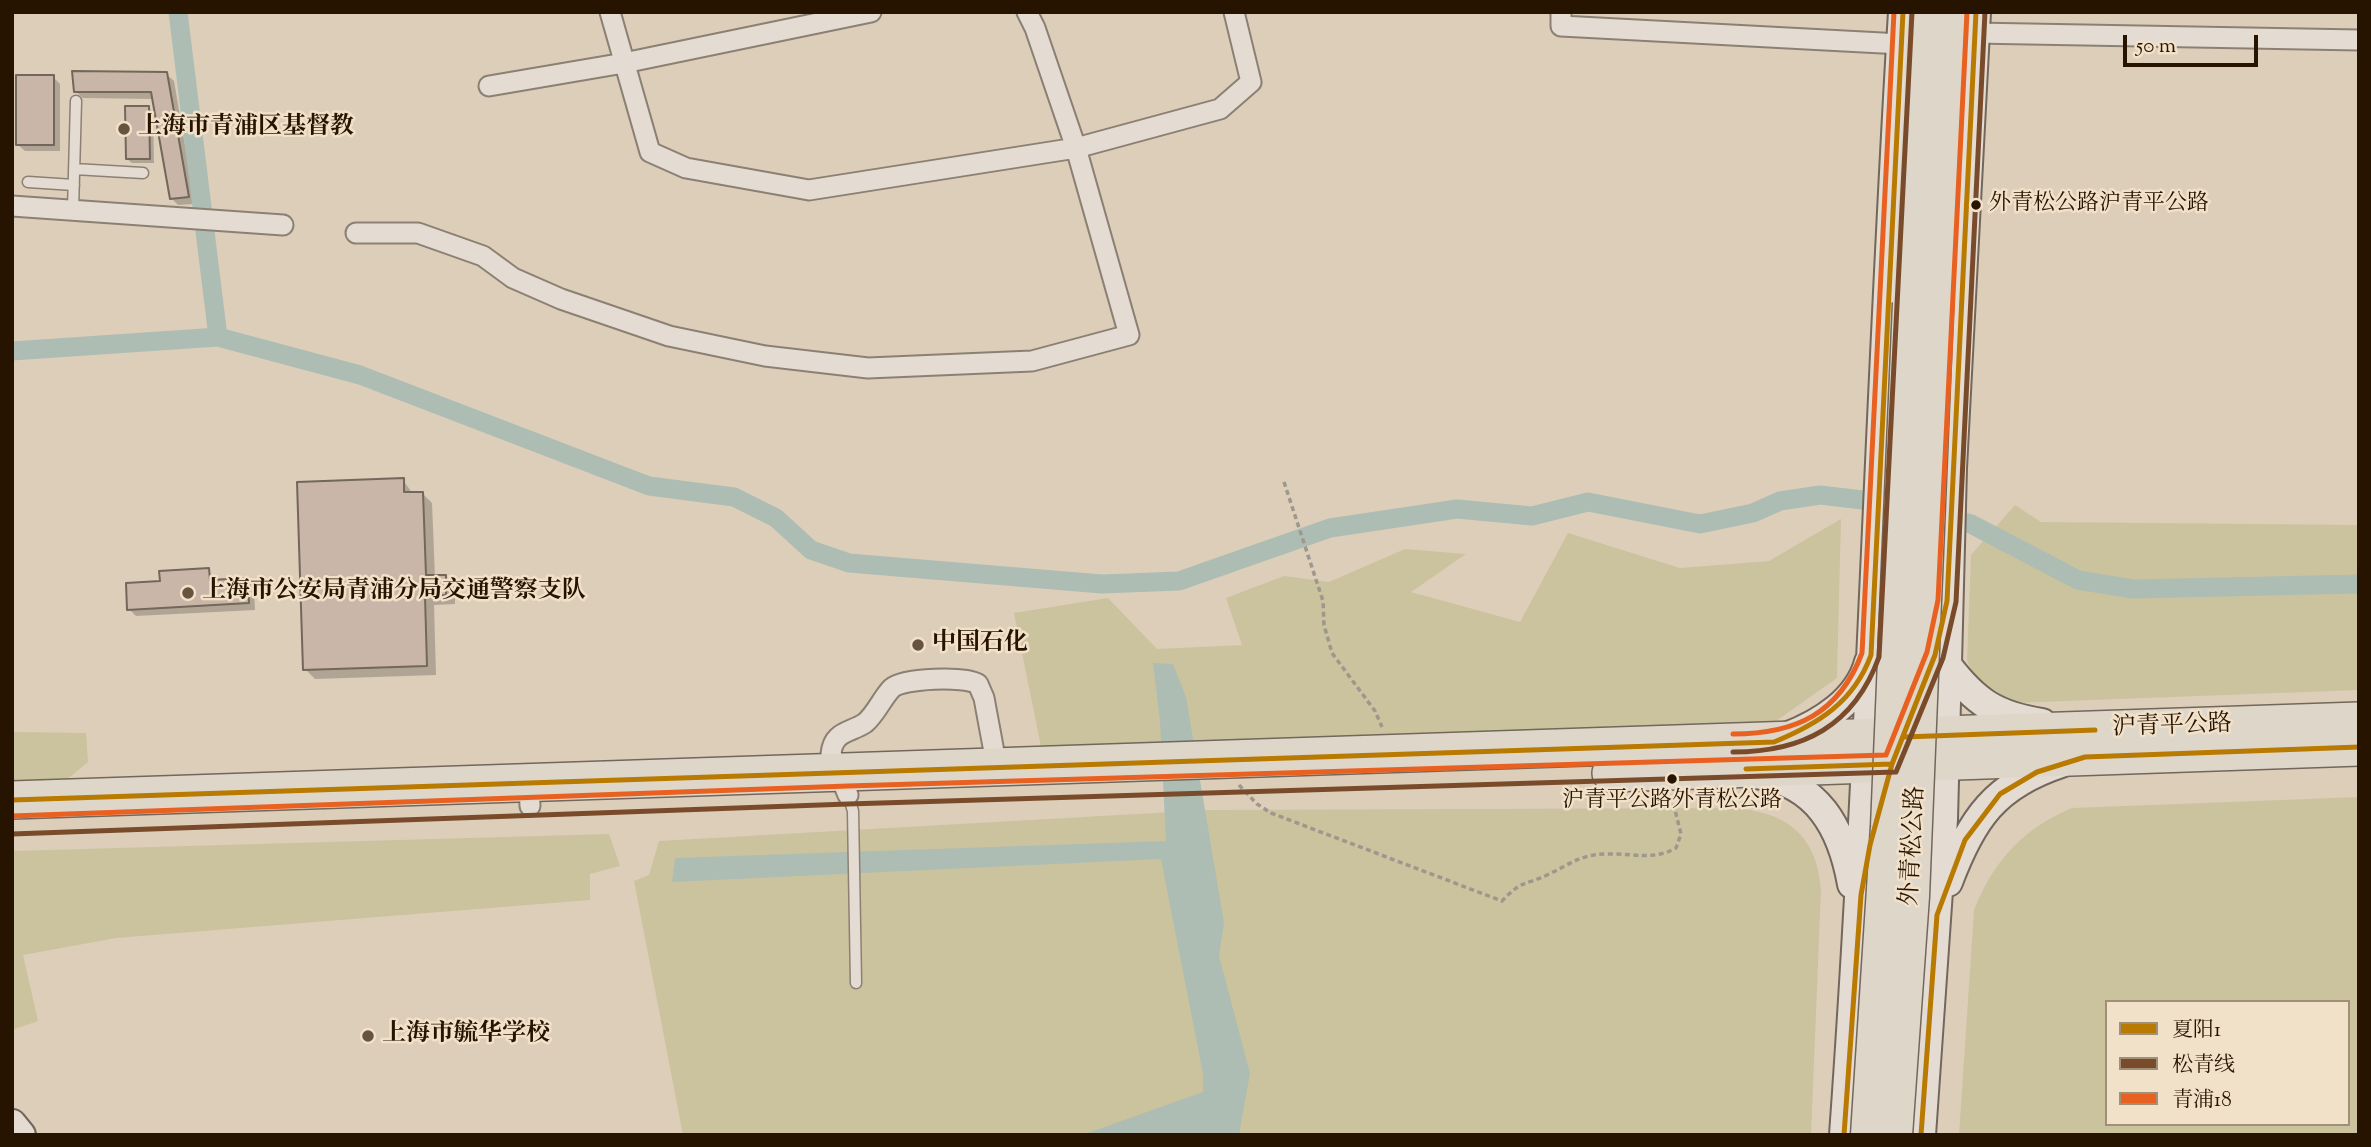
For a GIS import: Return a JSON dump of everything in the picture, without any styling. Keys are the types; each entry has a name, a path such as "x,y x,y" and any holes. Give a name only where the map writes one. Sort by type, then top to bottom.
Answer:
{"highway":[{"name":"沪青平公路","path":"844,784 997,768 1216,776 1722,770 1889,751 1945,749 2114,729 2359,721"},
{"name":"沪青平公路","path":"1216,776 1382,756 1774,742 1889,751"},
{"name":"沪青平公路","path":"1945,749 2085,757 2359,747"},
{"name":"沪青平公路","path":"12,825 192,807 1146,775"},
{"name":"沪青平公路","path":"12,800 192,807"}],"main road":[{"path":"1774,742 1811,728 1855,690 1867,668 1873,631 1879,459 1903,12"},
{"name":"外青松公路","path":"1896,1135 1913,883 1923,304 1924,12"},
{"path":"1921,1135 1937,915 1945,749 1948,557 1968,19"},
{"name":"外青松公路","path":"1867,1135 1923,304 1968,19"},
{"path":"1875,583 1891,619 1906,624 1922,624 1933,619 1947,601"},
{"path":"1844,1135 1861,895 1889,751 1934,655 1947,601"},
{"path":"1873,631 1889,751 1921,821 1934,880 1937,915"},
{"path":"1947,666 1977,701 2009,715 2061,726 2114,729"},
{"path":"1937,915 1961,848 1989,804 2016,782 2085,757"},
{"path":"1722,770 1783,781 1817,803 1831,821 1841,838 1848,859 1857,951"},
{"path":"12,1124 21,1135"}],"street":[{"path":"610,12 650,152 686,168 809,190 1076,148 1220,109 1251,82 1234,12"},
{"path":"489,86 624,63 871,12"},
{"path":"356,233 418,233 483,256 513,278 561,299 669,336 765,356 868,368 1032,361 1129,335 1076,148 1035,28 1027,12"},
{"path":"1561,12 1561,26 1901,44"},
{"path":"1968,19 2359,40"},
{"path":"12,206 283,225"},
{"path":"844,784 831,750 838,736 864,724 892,688 902,682 964,680 978,684 986,708 997,768"}],"lane":[{"path":"73,210 76,101"},
{"path":"74,169 143,173"},
{"path":"28,182 74,185"},
{"path":"844,784 853,811 856,984"}],"path":[{"path":"1284,482 1323,601 1324,625 1332,653 1375,711 1383,730 1382,756"},
{"path":"1216,776 1271,813 1502,901 1526,880 1546,875 1576,859 1608,853 1648,857 1676,848 1681,834 1665,771"}],"shaded area":[{"path":"2015,505 2041,522 2359,525 2359,690 2013,703 1973,675 1967,660 1971,555"},
{"path":"1841,519 1837,678 1762,731 1042,752 1014,613 1108,598 1157,649 1242,645 1226,598 1284,576 1329,582 1405,549 1466,554 1411,592 1520,622 1568,533 1680,568 1769,561"},
{"path":"1153,663 1173,664 1186,697 1224,923 1219,956 1250,1073 1239,1135 1082,1135 1203,1092 1203,1074 1161,859 672,882 675,858 1166,841 1160,721"},
{"path":"12,732 86,733 88,762 64,782 12,783"},
{"path":"2359,797 2359,1135 1959,1135 1974,910 2000,862 2024,836 2054,816 2072,808"},
{"path":"1732,808 1768,814 1795,829 1813,854 1818,871 1821,890 1811,1135 683,1135 634,881 649,875 659,841 1207,810"},
{"path":"609,834 620,866 590,874 590,900 116,938 23,955 38,1021 12,1030 12,851"}],"building":[{"path":"72,71 167,72 189,197 170,199 151,92 74,92"},
{"path":"16,75 54,75 54,145 16,145"},
{"path":"125,106 149,106 150,159 126,159"},
{"path":"404,478 404,492 423,492 426,575 446,575 446,595 425,596 427,666 303,670 297,482"},
{"name":"上海市公安局青浦分局交通警察支队","path":"209,568 210,580 248,578 249,603 127,610 126,583 160,581 159,571"}],"waterway":[{"path":"178,12 218,337 360,375 649,486 734,497 776,518 811,550 849,563 1102,584 1179,581 1330,528 1457,509 1532,516 1588,502 1700,524 1753,513 1780,501 1820,495 1888,503"},
{"path":"12,351 218,337"},
{"path":"1941,516 1971,524 2078,580 2133,589 2359,584"}],"transit line":[{"name":"青浦18","path":"1733,734 1776,730 1812,716 1841,691 1862,653 1894,12"},
{"name":"夏阳1","path":"12,800 1774,742 1820,719 1833,709 1855,686 1871,655 1903,12"},
{"name":"松青线","path":"1733,752 1782,747 1823,730 1855,701 1879,657 1912,12"},
{"name":"青浦18","path":"12,816 848,786 1886,755 1927,652 1938,600 1967,12"},
{"name":"夏阳1","path":"1844,1135 1861,895 1870,845 1892,764 1935,655 1947,601 1976,12"},
{"name":"松青线","path":"12,834 848,804 1896,772 1943,658 1956,602 1985,12"},
{"name":"夏阳1","path":"1904,737 2095,730"},
{"name":"夏阳1","path":"1921,1135 1937,915 1965,840 2000,794 2037,772 2085,757 2359,747"},
{"name":"夏阳1","path":"1746,769 1892,764"}],"place":[{"name":"上海市青浦区基督教","path":"124,129"},
{"name":"外青松公路沪青平公路","path":"1976,205"},
{"name":"上海市公安局青浦分局交通警察支队","path":"188,593"},
{"name":"中国石化","path":"918,645"},
{"name":"沪青平公路外青松公路","path":"1672,779"},
{"name":"上海市毓华学校","path":"368,1036"}]}
